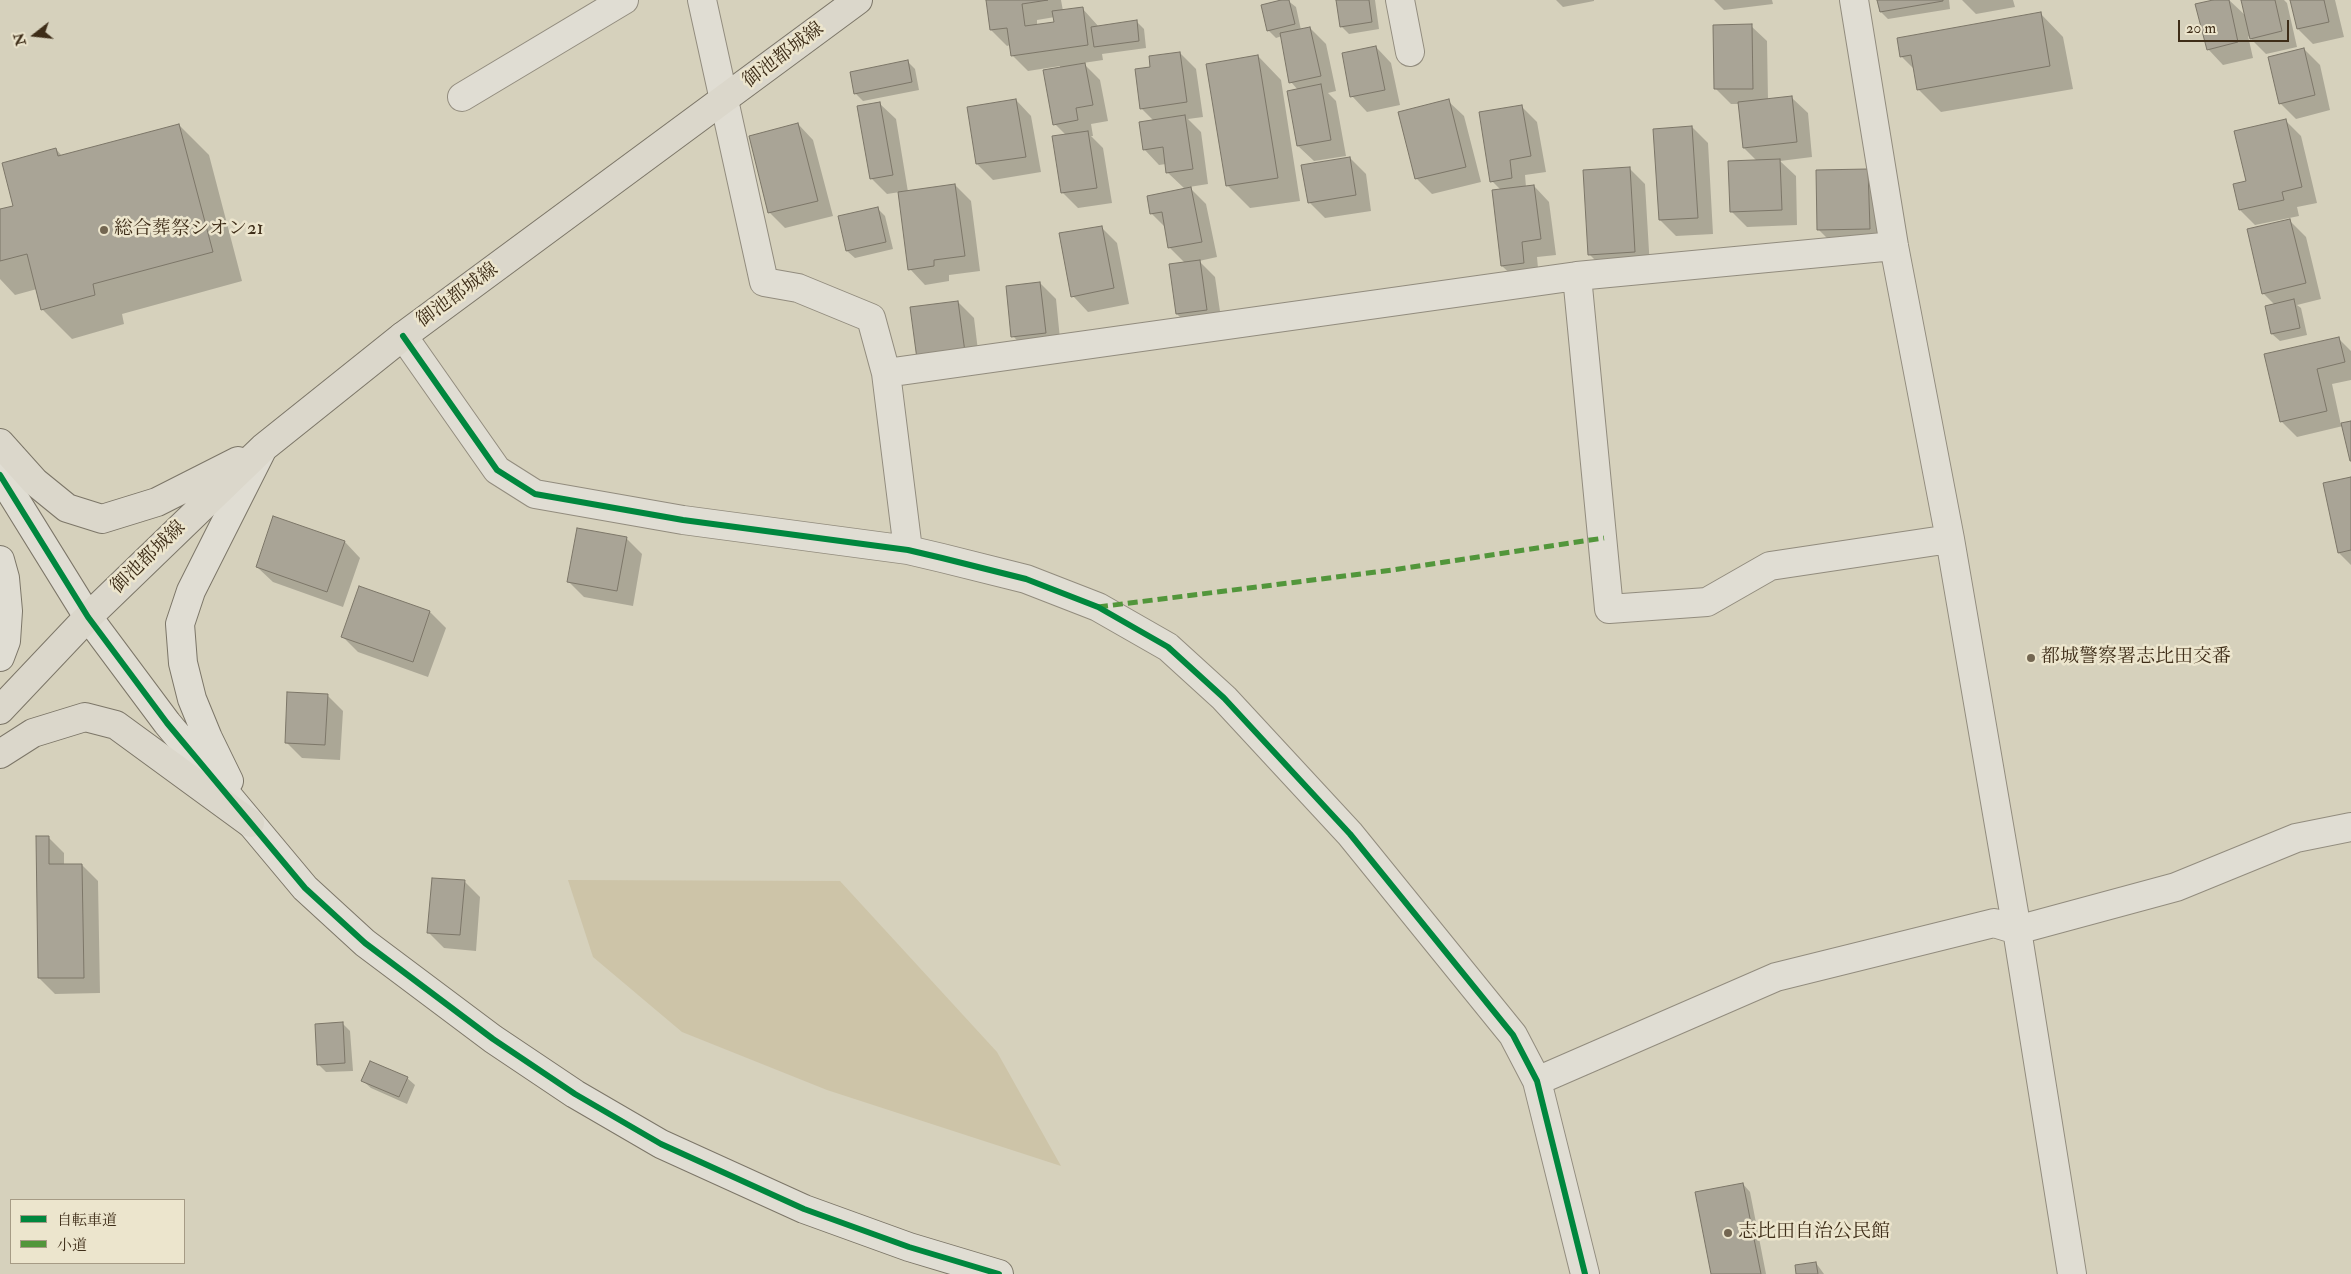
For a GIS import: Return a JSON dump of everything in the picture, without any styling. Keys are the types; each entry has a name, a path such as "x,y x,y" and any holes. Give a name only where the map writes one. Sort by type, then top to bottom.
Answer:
{"main road":[{"name":"御池都城線","path":"0,710 88,617 263,448 404,336 858,0"},
{"path":"0,443 35,482 67,508 102,519 157,502 263,448"},
{"path":"0,754 33,733 84,717 116,725 250,823"}],"street":[{"path":"462,97 624,0"},
{"path":"702,0 764,282 798,288 870,318 886,372 908,550"},
{"path":"1400,0 1410,52"},
{"path":"1854,0 1894,246 1950,540 2018,930 2072,1274"},
{"path":"886,372 1577,276 1894,246"},
{"path":"1577,276 1609,609 1707,602 1770,566 1950,540"},
{"path":"404,336 497,470 535,494 683,520 908,550 1026,579 1098,607 1168,647 1224,698 1350,834 1513,1035 1537,1081 1585,1274"},
{"path":"250,823 208,738 192,699 183,663 180,624 191,590 263,448"},
{"path":"0,475 88,617 167,723 305,888 365,943 493,1038 575,1094 661,1144 804,1209 909,1248 999,1274"},
{"path":"0,560 5,578 8,611 6,641 0,657"},
{"path":"1537,1081 1776,977 1994,923 2018,930 2176,888 2296,838 2351,827"}],"shaded area":[{"path":"568,880 840,881 997,1052 1061,1166 827,1090 682,1032 593,957"}],"building":[{"path":"986,0 1048,0 1022,4 1025,26 1054,22 1052,11 1083,7 1088,45 1011,56 1007,28 990,30"},
{"path":"1289,0 1295,24 1267,31 1261,5"},
{"path":"1336,0 1369,0 1372,22 1340,27"},
{"path":"1877,0 1943,0 1943,1 1880,12"},
{"path":"2213,0 2229,0 2238,42 2207,50 2195,4"},
{"path":"2241,0 2275,0 2282,31 2250,39"},
{"path":"2290,0 2324,0 2329,22 2297,29"},
{"path":"2041,12 2050,66 1917,90 1911,55 1900,57 1897,38"},
{"path":"1137,20 1139,41 1094,47 1091,27"},
{"path":"1752,24 1753,89 1714,89 1713,25"},
{"path":"1310,27 1321,76 1289,83 1280,33"},
{"path":"1376,46 1385,90 1350,97 1342,53"},
{"path":"2304,48 2315,95 2279,104 2268,57"},
{"path":"1180,52 1187,102 1140,109 1135,69 1150,67 1149,56"},
{"path":"1258,55 1278,178 1226,186 1206,64"},
{"path":"908,60 912,82 854,94 850,72"},
{"path":"1085,63 1093,105 1076,108 1078,120 1053,125 1043,70"},
{"path":"1321,84 1331,140 1297,146 1287,91"},
{"path":"1792,96 1797,142 1743,148 1738,102"},
{"path":"1016,99 1026,157 976,164 967,107"},
{"path":"1449,99 1466,167 1415,179 1398,112"},
{"path":"880,102 893,175 870,179 857,106"},
{"path":"1522,105 1531,156 1510,160 1512,178 1490,182 1479,112"},
{"path":"1185,115 1193,169 1166,173 1163,147 1143,150 1139,122"},
{"path":"2286,119 2302,187 2282,192 2284,200 2239,210 2233,184 2246,181 2234,131"},
{"path":"798,123 818,201 768,213 749,136"},
{"name":"総合葬祭シオン21","path":"179,124 213,252 93,284 95,295 41,310 27,254 0,261 0,209 13,206 2,163 56,148 58,156"},
{"path":"1692,126 1698,218 1659,220 1653,129"},
{"path":"1088,131 1097,188 1061,193 1052,136"},
{"path":"1350,157 1356,195 1308,203 1301,165"},
{"path":"1780,159 1782,210 1730,212 1728,161"},
{"path":"1630,167 1635,252 1588,255 1583,170"},
{"path":"1868,169 1870,229 1817,230 1816,170"},
{"path":"955,184 965,256 934,260 934,266 908,270 898,192"},
{"path":"1534,185 1541,239 1522,242 1524,263 1501,266 1492,190"},
{"path":"1191,187 1202,242 1168,248 1162,212 1150,214 1147,196"},
{"path":"878,207 886,242 846,251 838,216"},
{"path":"2290,219 2306,283 2262,294 2247,229"},
{"path":"1102,226 1114,288 1071,297 1059,233"},
{"path":"1200,260 1207,310 1176,314 1169,264"},
{"path":"1040,282 1046,333 1011,337 1006,286"},
{"path":"2294,299 2300,328 2271,334 2265,306"},
{"path":"958,301 965,352 917,359 910,307"},
{"path":"2339,337 2345,362 2317,369 2327,411 2280,422 2264,354"},
{"path":"2351,421 2351,461 2350,461 2341,423"},
{"path":"2351,477 2351,550 2338,553 2323,483"},
{"path":"273,516 345,541 327,592 256,567"},
{"path":"577,528 627,537 617,591 567,582"},
{"path":"359,586 430,611 413,662 341,637"},
{"path":"287,692 328,694 325,745 285,743"},
{"path":"36,836 49,836 49,864 82,864 84,978 38,978"},
{"path":"432,878 465,880 460,935 427,933"},
{"path":"343,1022 345,1063 317,1065 315,1024"},
{"path":"370,1061 408,1077 399,1097 361,1081"},
{"name":"志比田自治公民館","path":"1743,1183 1761,1274 1711,1274 1695,1192"},
{"path":"1816,1262 1818,1274 1796,1274 1795,1265"}],"marked path":[{"path":"1098,607 1392,570 1604,538"}],"cycle path":[{"path":"403,336 497,470 535,494 683,520 908,550 942,558 1026,579 1098,607 1168,647 1224,698 1350,834 1513,1035 1537,1081 1585,1274"},
{"path":"0,475 88,617 167,723 305,888 365,943 493,1039 575,1094 661,1144 804,1209 909,1247 999,1274"}],"place":[{"name":"総合葬祭シオン21","path":"104,230"},
{"name":"都城警察署志比田交番","path":"2031,658"},
{"name":"志比田自治公民館","path":"1728,1233"}]}
